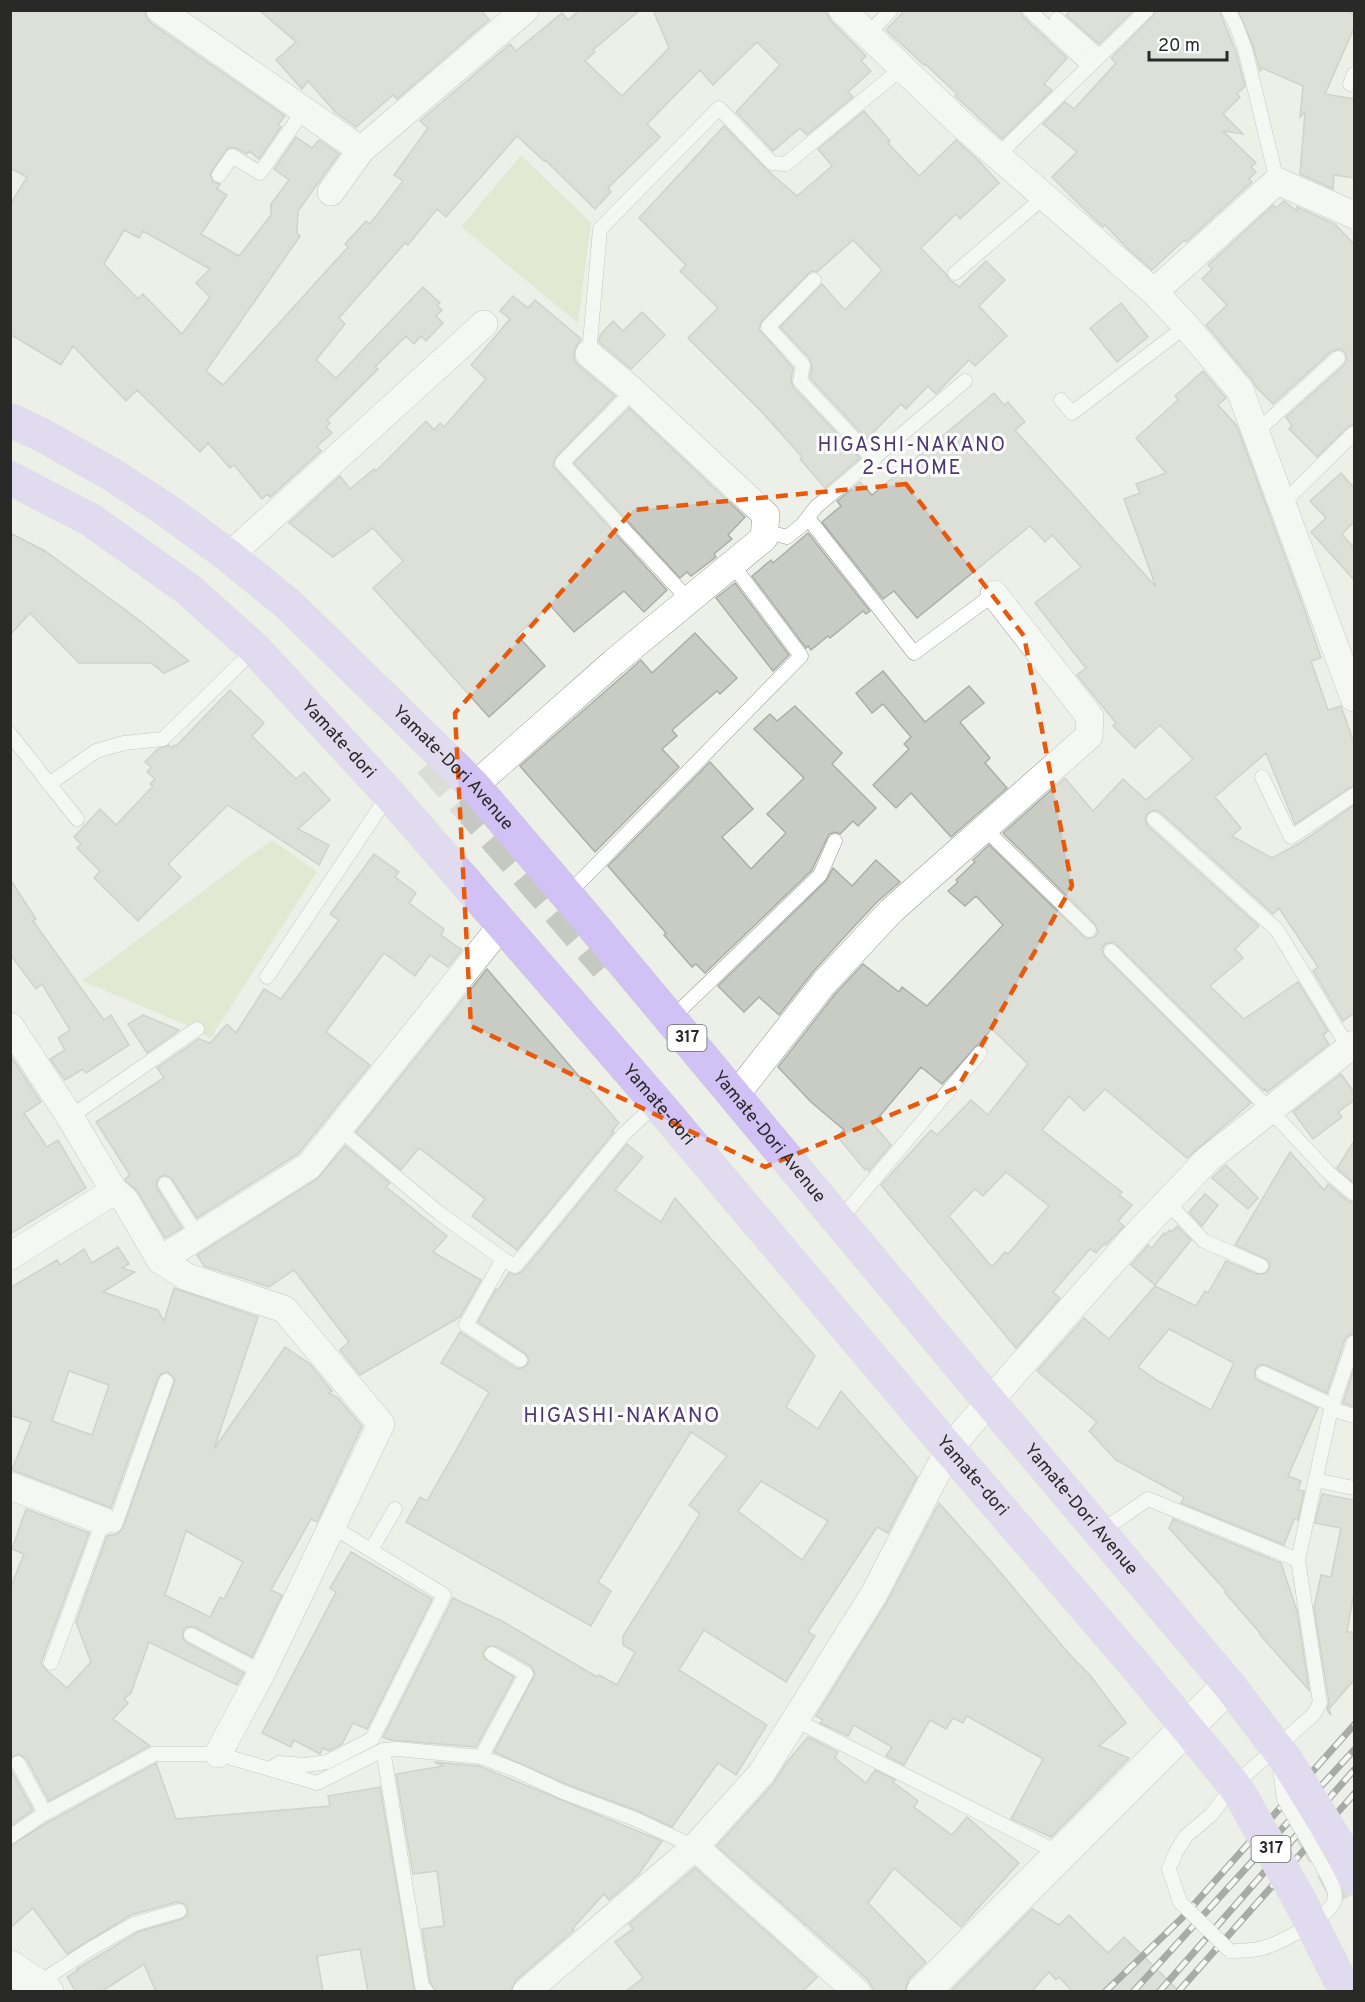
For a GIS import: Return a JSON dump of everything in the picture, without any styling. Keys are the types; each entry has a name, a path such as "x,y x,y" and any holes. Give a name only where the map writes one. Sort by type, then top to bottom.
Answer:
{"main road":[{"name":"Yamate-Dori Avenue","path":"10,420 42,435 111,474 165,509 229,556 289,605 474,786 1229,1685 1281,1758 1343,1859"},
{"name":"Yamate-dori","path":"10,478 91,520 189,590 255,649 389,794 657,1102 1188,1728 1238,1792"},
{"name":"317","path":"1238,1792 1305,1911 1346,1992"}],"street":[{"path":"331,192 361,150 525,10"},
{"path":"842,10 997,156 1154,292 1240,390 1354,694"},
{"path":"170,13 361,150"},
{"path":"1154,292 1276,181 1354,215"},
{"path":"229,556 484,324"},
{"path":"474,786 614,662 764,538 766,515 633,391 589,354"},
{"path":"735,1096 824,983 891,911 1089,736 1090,717 994,594"},
{"path":"160,1260 309,1166 502,925"},
{"path":"10,1026 70,1117 114,1191 125,1200 160,1260 187,1277 284,1309 381,1424 262,1672 218,1754"},
{"path":"526,1992 694,1847 761,1774 874,1594 949,1449 1015,1372 1138,1233 1208,1159 1353,1049"},
{"path":"10,1256 114,1191"},
{"path":"10,1486 104,1521"},
{"path":"923,1992 1229,1685"},
{"path":"694,1847 847,1988"}],"lane":[{"path":"867,34 891,10"},
{"path":"1029,10 1094,61"},
{"path":"997,156 1147,10"},
{"path":"1228,10 1245,49 1276,181"},
{"path":"1058,19 1094,61"},
{"path":"589,354 600,230 719,108 772,163 786,164 902,68"},
{"path":"219,175 232,156 260,172 303,110"},
{"path":"955,273 1044,197"},
{"path":"814,280 768,327 803,365 800,381 874,460"},
{"path":"1061,400 1072,413 1186,326"},
{"path":"1256,432 1338,358"},
{"path":"765,531 787,537 808,518 816,507 965,381"},
{"path":"633,391 562,463 689,600"},
{"path":"1282,504 1354,433"},
{"path":"808,518 914,653 994,594"},
{"path":"567,895 801,656 732,564"},
{"path":"49,784 96,751 124,743 163,739 255,649"},
{"path":"10,734 77,819"},
{"path":"1262,777 1291,837 1354,795"},
{"path":"267,977 389,794"},
{"path":"1154,819 1276,930 1353,1049"},
{"path":"985,829 1089,930"},
{"path":"671,1019 820,875 835,841"},
{"path":"1111,951 1329,1173 1354,1194"},
{"path":"70,1117 196,1029"},
{"path":"839,1221 980,1053"},
{"path":"339,1129 439,1214 514,1266 624,1134 657,1102"},
{"path":"165,1184 198,1236"},
{"path":"1167,1202 1204,1240 1260,1266"},
{"path":"503,1259 466,1325 520,1360"},
{"path":"1343,1859 1333,1887 1335,1898 1330,1910 1305,1911 1262,1948 1230,1951 1180,1902 1169,1869 1186,1836 1281,1758 1320,1703 1298,1560 1332,1407 1354,1342"},
{"path":"1263,1373 1354,1416"},
{"path":"51,1664 104,1521 115,1525 166,1381"},
{"path":"1315,1480 1354,1488"},
{"path":"1100,1532 1148,1499 1298,1560"},
{"path":"371,1550 395,1509"},
{"path":"270,1769 279,1763 306,1765 327,1762 341,1757 372,1739 444,1595 333,1527"},
{"path":"190,1635 262,1672"},
{"path":"481,1757 526,1674 492,1654"},
{"path":"795,1720 1061,1854"},
{"path":"10,1837 45,1813 154,1754 218,1754 317,1783 383,1750 397,1749 481,1757 563,1792 635,1819 694,1847"},
{"path":"383,1750 422,1986 427,1992"},
{"path":"18,1764 45,1813"},
{"path":"32,1981 134,1924 179,1911"}],"highlighted area":[{"path":"906,484 1024,636 1072,886 958,1087 765,1167 471,1026 455,713 633,510"}],"green space":[{"path":"521,155 591,223 578,323 461,227"},
{"path":"272,840 317,872 210,1039 196,1029 82,981"}],"building":[{"path":"10,10 145,10 146,17 151,23 285,116 278,125 281,127 259,159 249,151 247,154 236,148 228,148 210,174 213,182 220,184 217,189 227,195 201,234 239,256 271,215 271,204 289,180 274,169 296,137 312,148 319,140 339,154 298,211 297,233 300,236 206,371 223,385 348,247 345,244 366,221 370,224 403,181 394,175 428,128 420,121 510,44 516,51 562,13 568,20 580,10 640,10 593,50 595,52 585,61 622,96 669,48 653,10 825,10 831,21 866,56 861,61 871,71 848,92 853,97 807,135 800,128 773,151 736,112 780,65 757,42 713,85 700,70 647,124 660,137 608,188 611,192 595,209 517,136 446,217 437,209 408,245 405,243 339,318 345,324 316,360 336,378 423,287 440,303 437,305 442,310 436,316 443,323 426,341 421,336 414,344 406,336 375,367 378,369 327,420 330,423 326,427 332,433 317,446 321,451 270,497 268,494 262,499 234,465 230,468 208,443 200,452 137,390 126,401 73,346 61,365 10,334 10,205 27,177 10,168","holes":["124,230 139,238 143,231 210,269 196,283 210,297 182,334 143,294 138,299 104,264"]},
{"path":"259,10 481,10 489,20 397,99 393,95 356,127 336,113 308,81 302,89 276,60 296,42"},
{"path":"905,10 1020,10 1023,17 1067,58 1044,84 1052,90 1002,139 955,96 957,94 886,30"},
{"path":"1071,10 1134,10 1099,44 1066,15"},
{"path":"1156,10 1219,10 1236,52 1245,86 1237,94 1240,97 1223,114 1243,134 1223,131 1256,163 1251,167 1256,172 1249,179 1252,182 1152,270 1105,225 1103,227 1052,177 1077,152 1043,124 1065,102 1074,109 1116,63 1111,58 1153,16"},
{"path":"1238,10 1345,10 1354,15 1354,28 1325,94 1354,99 1354,178 1334,175 1333,189 1300,174 1305,112 1300,117 1303,86 1262,68 1260,71 1253,46"},
{"path":"864,111 890,141 888,143 919,176 956,140 999,183 960,219 956,214 921,248 959,287 986,261 1005,280 979,306 1007,336 975,366 969,360 936,394 928,386 906,409 901,404 867,439 810,378 812,366 810,359 780,327 822,284 845,310 882,270 853,240 817,272 812,271 808,274 762,321 759,329 793,368 791,380 793,387 860,458 825,488 800,459 802,457 760,410 688,338 718,308 680,271 686,265 639,218 724,126 766,169 797,196 832,166 818,149"},
{"path":"1284,201 1297,211 1297,207 1335,224 1354,244 1354,424 1317,457 1289,429 1292,426 1286,417 1344,365 1347,360 1345,352 1340,349 1332,351 1273,404 1256,387 1206,325 1227,305 1202,279 1212,269 1208,265 1273,205 1276,208"},
{"path":"513,296 528,308 535,300 581,339 574,351 574,360 615,396 556,457 553,466 667,590 644,612 624,591 574,632 550,605 517,635 545,666 489,717 373,588 403,561 373,528 333,557 289,523 340,476 350,489 374,469 376,471 426,421 434,430 440,423 444,427 486,379 471,365 510,319 500,311"},
{"path":"1121,303 1148,337 1117,362 1090,328"},
{"path":"642,312 665,335 631,369 599,342 600,335 613,321 623,331"},
{"path":"1203,371 1226,398 1218,405 1237,426 1305,611 1321,658 1311,661 1328,710 1341,706 1354,743 1354,786 1295,824 1266,753 1215,797 1241,828 1232,836 1272,858 1300,843 1354,805 1354,1013 1343,1021 1313,971 1318,967 1279,908 1273,914 1160,812 1155,810 1148,813 1145,818 1148,826 1259,926 1235,949 1243,958 1210,986 1244,1019 1298,982 1328,1031 1323,1035 1329,1044 1267,1092 1117,945 1113,942 1105,944 1102,949 1105,957 1251,1103 1187,1158 1105,1089 1084,1111 1069,1096 1042,1130 1122,1192 1119,1195 1132,1205 1118,1221 1124,1226 1096,1253 1090,1249 1053,1292 1060,1298 1016,1348 881,1185 931,1130 937,1135 971,1100 988,1115 1028,1064 992,1029 942,1084 921,1067 873,1124 891,1145 869,1171 867,1168 865,1170 837,1136 844,1130 811,1102 778,1067 836,993 863,964 899,992 902,987 927,1006 1003,925 976,896 965,906 948,891 975,862 973,860 989,845 1083,936 1087,939 1095,937 1098,932 1095,924 1003,833 1065,778 1093,811 1123,779 1146,800 1193,759 1160,725 1135,748 1113,726 1116,723 1077,675 1086,668 1035,603 1081,567 1052,535 1045,542 1030,526 917,618 894,591 883,599 822,522 841,506 837,501 860,482 872,495 994,393 1004,405 1008,402 1025,422 1015,430 1156,587 1124,499 1140,493 1136,484 1166,473 1136,438 1178,400 1175,396","holes":["1006,1172 1049,1206 1008,1254 1005,1252 992,1267 949,1216 975,1189 983,1196"]},
{"path":"629,408 745,517 728,535 732,539 714,554 716,557 691,576 687,572 680,578 574,463"},
{"path":"1341,473 1354,488 1354,522 1342,534 1354,548 1354,580 1311,532 1326,518 1310,501"},
{"path":"10,533 45,551 139,620 189,661 164,673 151,663 79,663 30,613 10,635"},
{"path":"808,533 870,611 866,614 863,611 830,638 828,636 811,650 808,646 806,648 752,576 771,560 773,563"},
{"path":"735,583 789,655 773,671 716,598"},
{"path":"695,633 737,678 720,694 717,691 672,730 677,736 662,749 679,767 595,852 520,766 641,660 652,673"},
{"path":"883,671 925,722 969,686 984,703 960,722 990,758 985,763 1007,788 951,837 911,793 896,808 873,785 909,749 904,744 911,737 883,704 872,713 856,693"},
{"path":"230,690 264,723 252,736 296,779 304,772 330,800 298,829 329,845 319,865 228,805 168,864 181,877 138,921 94,878 100,871 77,848 81,844 74,837 100,809 116,825 153,786 150,784 155,779 147,772 151,767 145,762 158,749 169,745 172,748 176,746"},
{"path":"795,706 842,753 832,764 876,808 858,826 853,821 840,834 835,832 829,834 812,870 705,973 696,964 692,967 608,866 710,762 753,809 722,837 751,869 786,833 767,814 804,778 754,729 770,714 777,721"},
{"path":"374,854 399,872 395,877 416,893 409,903 444,929 441,935 462,950 448,967 430,955 415,976 384,953 326,1032 370,1065 298,1154 197,1218 172,1179 165,1175 160,1177 156,1184 157,1188 182,1228 165,1238 138,1192 126,1181 125,1179 130,1175 96,1122 164,1078 157,1068 199,1039 210,1043 227,1024 236,1033 264,989 281,999 339,920 330,914"},
{"path":"876,860 900,882 877,902 848,933 779,1015 759,997 744,1012 718,986 826,881 833,868 852,886"},
{"path":"10,879 36,919 33,921 104,1020 111,1015 129,1045 86,1073 83,1069 65,1080 50,1059 65,1050 58,1038 70,1030 42,984 36,989 10,954"},
{"path":"487,969 619,1123 517,1250 472,1216 485,1199 419,1148 401,1170 356,1132"},
{"path":"143,1015 179,1030 147,1053 128,1024"},
{"path":"10,1055 41,1102 24,1113 47,1147 58,1140 86,1188 10,1234"},
{"path":"1341,1074 1354,1092 1354,1100 1338,1112 1342,1117 1313,1139 1293,1112"},
{"path":"1354,1141 1354,1183 1337,1168"},
{"path":"627,1144 643,1157 615,1190 661,1222 675,1198 815,1356 786,1407 818,1429 841,1391 917,1477 888,1533 877,1527 808,1632 815,1636 786,1682 704,1630 679,1670 767,1725 736,1775 718,1763 672,1827 494,1752 535,1674 531,1666 496,1646 487,1647 483,1653 484,1658 514,1677 476,1747 390,1740 383,1737 453,1598 502,1621 597,1677 599,1675 617,1685 635,1652 623,1645 623,1636 700,1514 689,1505 727,1456 691,1432 598,1582 611,1591 591,1626 406,1522 420,1497 427,1501 489,1392 441,1363 460,1332 515,1368 520,1369 527,1365 529,1360 525,1353 478,1322 496,1289 498,1290 509,1273 515,1275 522,1272","holes":["761,1481 828,1521 802,1560 738,1511"]},
{"path":"345,1146 390,1183 386,1187 447,1236 433,1252 481,1280 460,1317 360,1375 340,1350 349,1342 294,1270 269,1287 204,1266 197,1255 317,1179"},
{"path":"1290,1152 1324,1190 1328,1184 1348,1201 1354,1203 1354,1333 1345,1339 1327,1393 1266,1365 1258,1365 1255,1370 1255,1378 1259,1381 1318,1408 1288,1476 1301,1481 1298,1490 1304,1491 1298,1520 1294,1519 1284,1545 1181,1503 1184,1497 1116,1460 1089,1431 1097,1422 1037,1371 1084,1318 1109,1339 1155,1286 1196,1306 1205,1291 1208,1293 1226,1261 1257,1274 1267,1273 1270,1266 1268,1260 1235,1245","holes":["1169,1329 1234,1363 1211,1410 1158,1381 1138,1367"]},
{"path":"1226,1165 1258,1198 1248,1209 1212,1178"},
{"path":"1205,1194 1218,1205 1202,1226 1189,1212"},
{"path":"1177,1226 1191,1240 1155,1285 1131,1265 1148,1245 1152,1248 1164,1233 1165,1235 1170,1230 1172,1232"},
{"path":"118,1247 129,1264 122,1268 135,1272 103,1292 158,1310 164,1321 174,1288 258,1317 214,1449 285,1347 310,1364 332,1391 329,1393 338,1398 362,1426 317,1522 311,1519 271,1590 282,1595 252,1657 195,1627 187,1627 183,1631 183,1639 187,1643 244,1673 237,1685 149,1642 131,1693 124,1699 128,1703 113,1719 150,1746 49,1801 26,1758 18,1754 10,1758 10,1589 24,1554 12,1549 26,1509 89,1533 41,1663 67,1688 91,1662 76,1622 107,1536 117,1534 123,1528 175,1380 168,1372 161,1374 158,1378 111,1508 12,1470 31,1422 10,1415 10,1288 57,1260 60,1265 84,1249 92,1263","holes":["69,1371 109,1385 92,1435 52,1421","186,1531 243,1562 224,1599 220,1597 210,1617 165,1595"]},
{"path":"1354,1368 1354,1407 1343,1403"},
{"path":"1322,1494 1354,1500 1354,1592 1347,1632 1354,1632 1354,1680 1329,1709 1331,1715 1327,1710 1329,1702 1314,1608 1321,1575 1331,1577 1341,1528 1315,1523"},
{"path":"939,1503 1089,1674 1126,1723 1099,1746 1129,1758 1051,1837 1011,1819 1043,1759 967,1716 963,1723 953,1718 946,1729 930,1720 904,1765 886,1756 892,1747 854,1725 848,1736 820,1723 823,1720 816,1716 887,1602"},
{"path":"1173,1519 1281,1563 1297,1611 1309,1690 1260,1635 1225,1593 1226,1591 1169,1528"},
{"path":"351,1552 432,1599 367,1729 353,1723 342,1744 329,1751 323,1748 320,1754 294,1740 291,1747 262,1733 336,1592 330,1588"},
{"path":"808,1737 838,1752 835,1758 866,1783 875,1770 895,1780 893,1782 918,1801 914,1807 952,1835 967,1817 1019,1863 961,1927 894,1868 868,1903 926,1962 909,1979 905,1992 875,1992 868,1980 717,1846 773,1784 787,1762"},
{"path":"434,1762 479,1766 662,1841 638,1875 609,1900 604,1894 573,1928 574,1930 516,1980 511,1992 436,1992 430,1982 422,1929 444,1926 437,1871 413,1874 396,1774 443,1766"},
{"path":"156,1763 176,1819 330,1806 328,1796 380,1787 415,1992 368,1992 360,1949 317,1956 323,1992 156,1992 144,1964 101,1992 76,1992 67,1977 77,1969 138,1932 182,1919 188,1914 187,1908 185,1904 177,1902 131,1915 67,1954 33,1908 10,1928 10,1846 50,1821"},
{"path":"10,1768 33,1810 10,1826"},
{"path":"695,1868 817,1977 802,1992 625,1992 643,1978 615,1942 633,1929 629,1924"},
{"path":"1032,1909 1059,1925 1069,1915 1108,1953 1124,1937 1180,1992 1073,1992 1059,1977 1056,1980 1049,1972 1031,1992 950,1992"}],"tunnel":[{"path":"430,762 606,966"},
{"path":"1307,1826 1354,1908"}],"railway":[{"path":"1105,1992 1182,1918 1354,1725"},
{"path":"1133,1992 1354,1750"},
{"path":"1159,1992 1354,1770"},
{"path":"1178,1992 1354,1794"}],"district":[{"name":"HIGASHI-NAKANO 2-CHOME","path":"912,458"},
{"name":"HIGASHI-NAKANO","path":"622,1416"}]}
